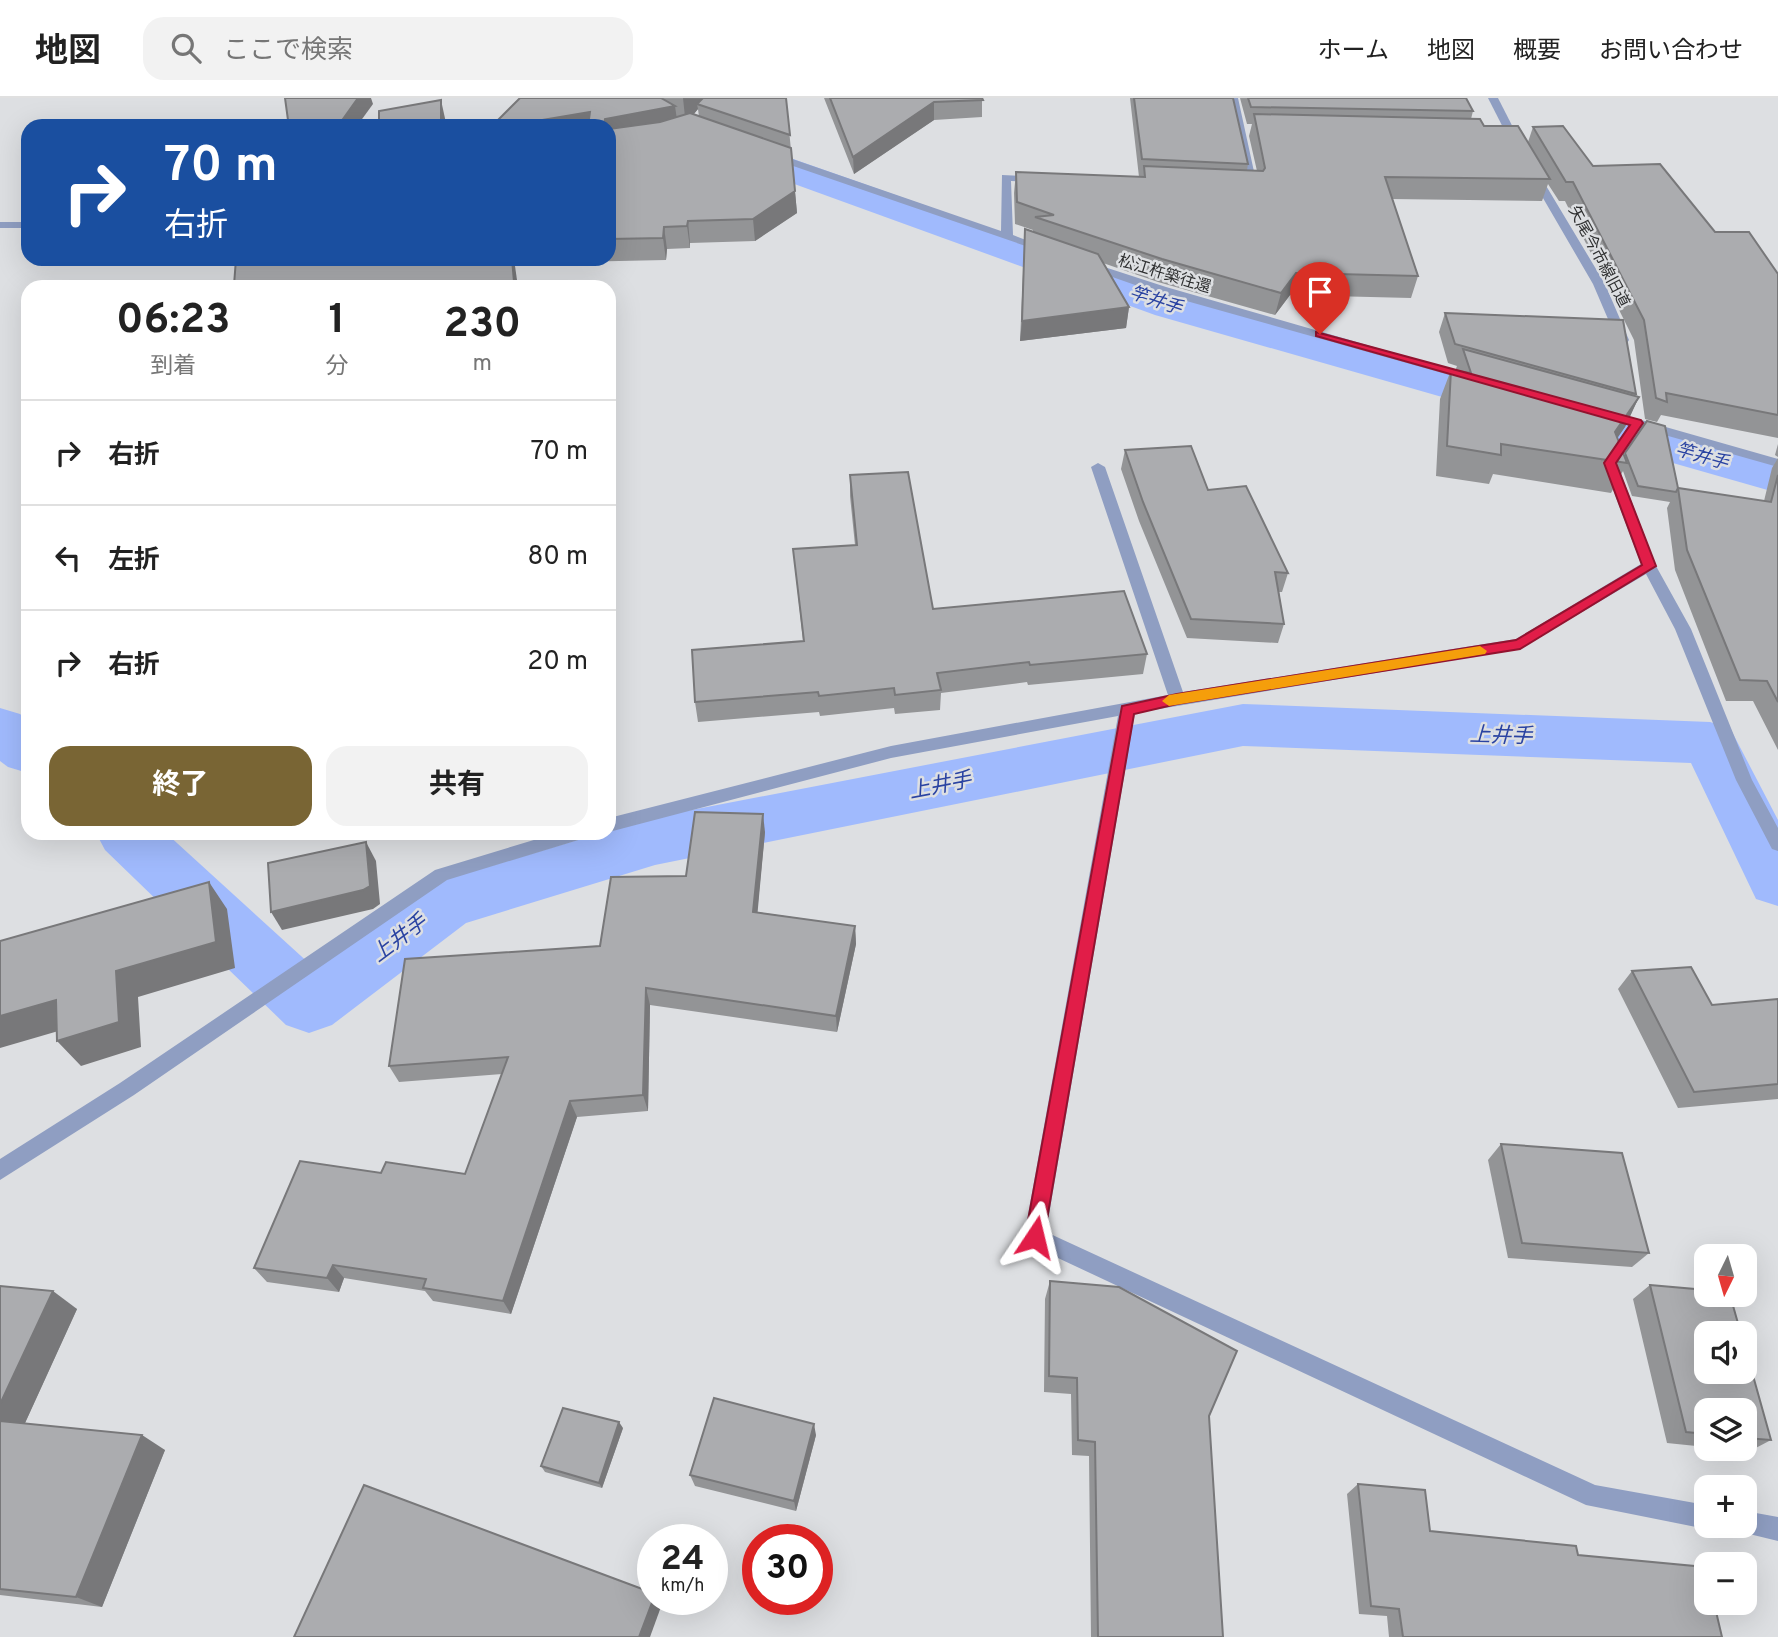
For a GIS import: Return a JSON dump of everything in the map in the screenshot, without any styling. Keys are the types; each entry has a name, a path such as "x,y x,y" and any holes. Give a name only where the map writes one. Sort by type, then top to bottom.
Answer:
{"street":[{"path":"1233,98 1254,188 1240,187"},
{"name":"矢尾今市線旧道","path":"1493,98 1511,135 1599,284 1625,343 1627,356"},
{"path":"1242,130 1256,131"},
{"path":"1498,135 1511,135"},
{"path":"763,152 1059,254"},
{"path":"1007,237 1006,177 1047,179"},
{"path":"0,225 21,225"},
{"name":"松江杵築往還","path":"1071,259 1161,290 1479,379"},
{"path":"1597,412 1636,416 1778,463"},
{"path":"1636,416 1610,463 1649,566 1683,629 1744,780 1778,844"},
{"path":"1098,467 1177,699"},
{"path":"616,823 891,752 1177,699 1520,644 1649,566"},
{"path":"1127,710 1035,1237 1594,1497 1694,1515"},
{"path":"0,1170 127,1090 441,875 556,840"},
{"path":"1757,1525 1778,1529"}],"building":[{"path":"285,98 358,98 343,119 288,119"},
{"path":"520,98 661,98 675,106 605,119 589,119 590,112 548,119 499,119"},
{"path":"703,98 786,98 790,135 697,104"},
{"path":"830,98 983,100 934,102 853,157"},
{"path":"1134,98 1233,98 1248,164 1142,159"},
{"path":"1248,98 1466,98 1473,111 1251,107"},
{"path":"441,100 441,119 379,119 379,111"},
{"path":"690,113 791,148 795,191 753,219 688,221 687,226 664,227 663,238 616,239 616,128 660,122"},
{"path":"1254,114 1480,119 1484,126 1518,126 1550,179 1385,177 1418,276 1296,273 1281,293 1162,259 1035,217 1054,215 1017,202 1016,172 1145,177 1144,166 1263,171 1265,168"},
{"path":"1563,126 1593,166 1660,164 1715,232 1749,232 1778,274 1778,415 1666,393 1667,402 1656,398 1644,320 1573,182 1566,182 1533,127"},
{"path":"1025,229 1098,254 1129,307 1022,321"},
{"path":"235,266 513,266 514,280 234,280"},
{"path":"1445,313 1623,320 1636,394 1455,344"},
{"path":"1463,349 1639,397 1615,432 1627,463 1501,444 1501,455 1447,446 1451,370 1471,373"},
{"path":"1647,421 1665,426 1678,488 1676,492 1638,486 1625,453"},
{"path":"1191,446 1208,490 1246,486 1288,573 1275,572 1284,624 1191,619 1143,502 1125,450"},
{"path":"908,472 933,609 1124,591 1147,654 1030,665 1029,662 937,673 941,690 895,695 894,688 819,696 818,692 695,702 692,650 804,641 793,549 857,545 850,475"},
{"path":"1778,475 1778,702 1767,681 1740,680 1687,550 1678,488 1771,502"},
{"path":"695,812 763,814 753,912 855,926 836,1016 646,988 643,1095 570,1101 503,1301 423,1288 426,1279 333,1265 327,1278 254,1268 300,1161 381,1173 386,1162 465,1174 508,1057 389,1066 405,959 600,946 611,877 686,876"},
{"path":"366,842 370,886 271,912 268,863"},
{"path":"209,882 216,942 116,971 119,1022 57,1041 56,1000 0,1016 0,941"},
{"path":"1691,967 1712,1005 1778,999 1778,1084 1694,1092 1632,971"},
{"path":"1501,1144 1622,1153 1649,1253 1522,1243"},
{"path":"1050,1281 1119,1287 1237,1351 1209,1416 1223,1637 1098,1637 1095,1442 1078,1440 1077,1378 1049,1376"},
{"path":"1650,1285 1694,1289 1694,1307 1733,1307 1737,1321 1694,1321 1694,1384 1755,1384 1771,1440 1757,1439 1757,1398 1694,1398 1694,1433 1686,1432"},
{"path":"0,1286 53,1291 0,1404"},
{"path":"714,1398 814,1424 794,1501 690,1475"},
{"path":"563,1408 619,1422 599,1483 541,1466"},
{"path":"0,1421 142,1435 76,1597 0,1589"},
{"path":"1358,1484 1425,1490 1430,1531 1576,1546 1578,1555 1694,1566 1694,1615 1717,1615 1722,1637 1403,1637 1399,1609 1371,1606"},
{"path":"364,1485 637,1587 637,1615 647,1615 639,1637 294,1637"}],"waterway":[{"name":"竿井手","path":"714,142 1170,306 1778,478"},
{"name":"上井手","path":"133,840 309,1005 445,904 655,841 1243,725 1710,743 1778,881"},
{"name":"上井手","path":"0,729 21,746"}],"slow traffic":[{"path":"1169,701 1480,651"}],"route":[{"path":"1035,1237 1127,710 1177,699 1520,644 1649,566 1610,463 1637,423 1320,334"}]}
